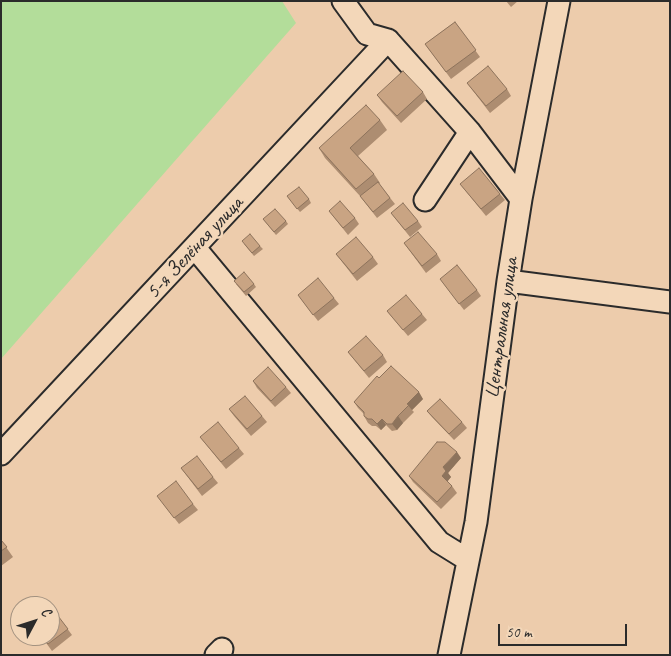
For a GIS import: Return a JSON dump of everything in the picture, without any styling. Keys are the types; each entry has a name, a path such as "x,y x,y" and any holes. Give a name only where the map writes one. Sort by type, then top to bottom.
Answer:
{"street":[{"path":"343,1 367,34 388,40 470,132 520,199"},
{"name":"Центральная улица","path":"449,655 478,513 520,199 559,1"},
{"name":"5-я Зелёная улица","path":"1,454 388,40"},
{"path":"425,200 470,132"},
{"path":"195,248 439,542 468,560"},
{"path":"508,281 670,302"}],"green space":[{"path":"1,1 282,1 296,23 1,359"}],"building":[{"path":"455,22 476,50 446,72 425,44"},
{"path":"488,66 507,89 486,106 467,83"},
{"path":"403,71 423,92 397,116 377,95"},
{"path":"366,105 380,120 350,148 374,174 356,189 319,148"},
{"path":"479,168 500,194 481,209 460,184"},
{"path":"378,182 390,198 373,212 360,196"},
{"path":"299,187 309,199 297,209 287,196"},
{"path":"340,201 355,218 343,228 329,211"},
{"path":"403,203 418,221 405,230 391,213"},
{"path":"275,209 286,221 274,232 263,219"},
{"path":"418,232 437,254 422,266 404,243"},
{"path":"250,234 260,246 252,253 242,241"},
{"path":"356,237 373,257 353,274 336,254"},
{"path":"457,265 477,290 459,304 440,279"},
{"path":"244,272 254,284 244,292 234,281"},
{"path":"318,278 334,298 313,315 298,295"},
{"path":"406,295 422,314 403,330 387,311"},
{"path":"366,336 383,355 364,371 348,352"},
{"path":"391,366 419,392 392,424 387,424 382,419 377,424 372,419 364,416 364,412 354,402 377,376 379,378"},
{"path":"268,367 286,387 271,401 253,381"},
{"path":"245,396 262,416 247,429 229,409"},
{"path":"440,399 462,422 449,434 427,411"},
{"path":"218,422 239,448 221,462 200,437"},
{"path":"437,442 445,442 457,452 443,467 446,471 442,476 452,486 437,502 409,476"},
{"path":"197,456 213,477 198,489 181,468"},
{"path":"176,481 193,504 174,518 157,496"},
{"path":"1,540 7,547 1,551"},
{"path":"60,618 68,629 60,635"}]}
